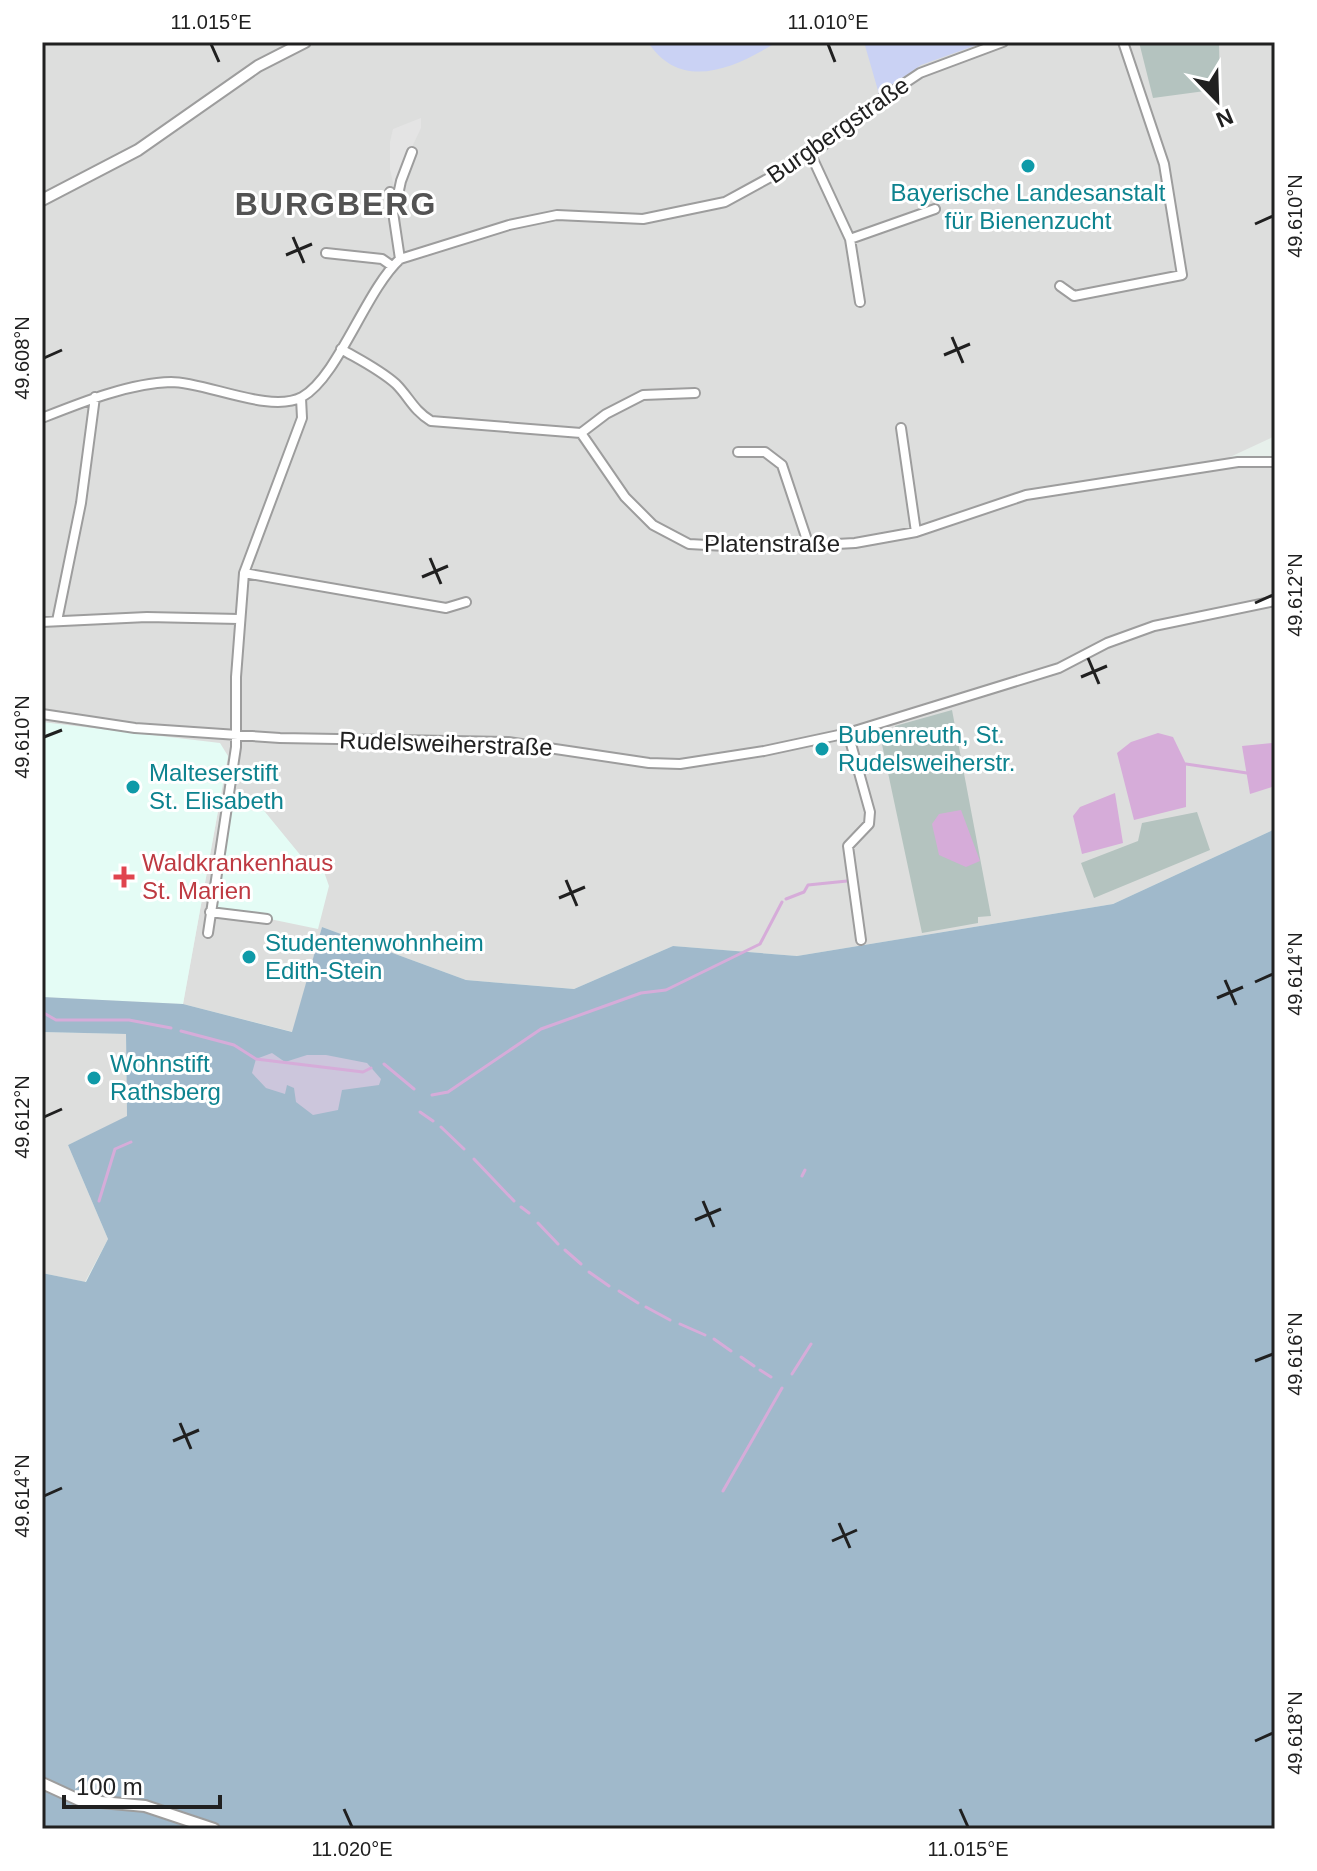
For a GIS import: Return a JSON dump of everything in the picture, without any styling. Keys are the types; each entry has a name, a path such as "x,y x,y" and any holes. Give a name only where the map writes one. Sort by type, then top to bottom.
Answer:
{"street":[{"path":"42,200 138,150 258,66 305,42"},
{"name":"Burgbergstraße","path":"301,398 341,349 392,266 400,259 509,225 557,215 643,219 725,202 811,155 884,97 920,73 1003,42"},
{"path":"1060,286 1074,296 1182,275 1164,164 1123,42"},
{"path":"400,259 395,244 395,210 412,152"},
{"path":"811,155 850,239 860,302"},
{"path":"390,192 395,210"},
{"path":"850,239 935,209"},
{"path":"326,253 382,259 392,266"},
{"path":"341,349 387,377 398,386 416,412 431,421 581,433 606,414 643,395 695,393"},
{"path":"42,418 95,397 171,382 279,402 301,398 302,418 244,573 239,619 236,735 208,933"},
{"path":"57,621 82,500 95,397"},
{"path":"901,428 916,532"},
{"name":"Platenstraße","path":"581,433 625,497 653,525 689,544 762,548 855,543 916,532 1026,495 1238,462 1275,462"},
{"path":"738,452 765,452 782,465 809,546"},
{"path":"244,573 446,608 466,602"},
{"name":"Rudelsweiherstraße","path":"42,714 116,726 236,735 508,742 649,763 680,764 764,751 848,733 1059,668 1107,643 1154,626 1275,601"},
{"path":"42,622 147,617 239,619"},
{"path":"848,733 870,812 869,824 848,846 861,940"},
{"path":"210,912 267,919"},
{"path":"42,1783 79,1800 132,1803 214,1829"}],"shaded area":[{"path":"42,42 1275,42 1275,436 1230,457 1275,457 1275,829 1113,904 797,956 673,946 574,989 466,980 322,927 293,1032 183,1004 228,756 42,722","holes":["242,796 253,811 261,808 310,867 232,800"]},
{"path":"648,42 777,42 726,67 692,71 676,67 661,58"},
{"path":"864,42 985,42 921,65 879,94"},
{"path":"1139,42 1219,42 1220,89 1153,98"},
{"path":"421,118 421,128 404,164 396,196 390,169 393,129"},
{"path":"952,710 991,916 978,917 978,923 922,933 880,735 894,731 895,726"},
{"name":"Waldkrankenhaus St. Marien","path":"42,722 220,743 228,756 183,1004 42,997"},
{"path":"1158,733 1173,737 1186,764 1186,807 1134,820 1117,753 1131,742"},
{"path":"1273,743 1275,786 1250,794 1242,746"},
{"path":"1115,793 1123,843 1082,854 1073,816 1080,807"},
{"path":"242,796 252,811 261,807 310,867 323,869 329,886 318,929 216,908 232,800"},
{"path":"961,810 980,861 966,867 939,855 932,824 939,814"},
{"path":"1197,812 1210,850 1094,898 1081,863 1138,841 1142,823"},
{"path":"1275,829 1275,1829 42,1829 42,1273 86,1282 108,1239 68,1145 127,1116 126,1034 42,1032 42,997 183,1004 292,1032 322,927 466,980 574,989 673,946 797,956 1113,904"},
{"path":"42,1032 126,1034 127,1117 68,1145 108,1239 85,1282 42,1273"},
{"path":"272,1053 285,1062 307,1055 326,1055 367,1063 381,1079 379,1085 342,1090 338,1110 313,1115 296,1102 294,1088 287,1085 285,1094 266,1088 252,1073 256,1059"}],"waterway":[{"path":"1186,764 1247,773"},
{"path":"786,899 804,892 808,885 847,881"},
{"path":"432,1095 448,1092 541,1029 641,993 666,990 760,944 782,902"},
{"path":"42,1012 56,1020 129,1020 171,1028"},
{"path":"181,1031 234,1045 256,1059 363,1072 371,1068"},
{"path":"384,1064 414,1089"},
{"path":"420,1112 433,1121"},
{"path":"441,1127 464,1149"},
{"path":"99,1201 115,1149 131,1142"},
{"path":"474,1159 514,1201"},
{"path":"802,1176 805,1170"},
{"path":"521,1207 529,1213"},
{"path":"538,1223 558,1244"},
{"path":"565,1250 581,1264"},
{"path":"589,1272 609,1286"},
{"path":"619,1291 638,1303"},
{"path":"646,1307 670,1320"},
{"path":"680,1324 705,1335"},
{"path":"714,1339 731,1351"},
{"path":"792,1374 811,1344"},
{"path":"741,1357 754,1366"},
{"path":"760,1370 771,1377"},
{"path":"723,1491 782,1388"}],"place":[{"name":"Bayerische Landesanstalt für Bienenzucht","path":"1028,166"},
{"name":"Bubenreuth, St. Rudelsweiherstr.","path":"822,749"},
{"name":"Malteserstift St. Elisabeth","path":"133,787"},
{"name":"Waldkrankenhaus St. Marien","path":"124,877"},
{"name":"Studentenwohnheim Edith-Stein","path":"249,957"},
{"name":"Wohnstift Rathsberg","path":"94,1078"}],"district":[{"name":"BURGBERG","path":"336,204"}]}
